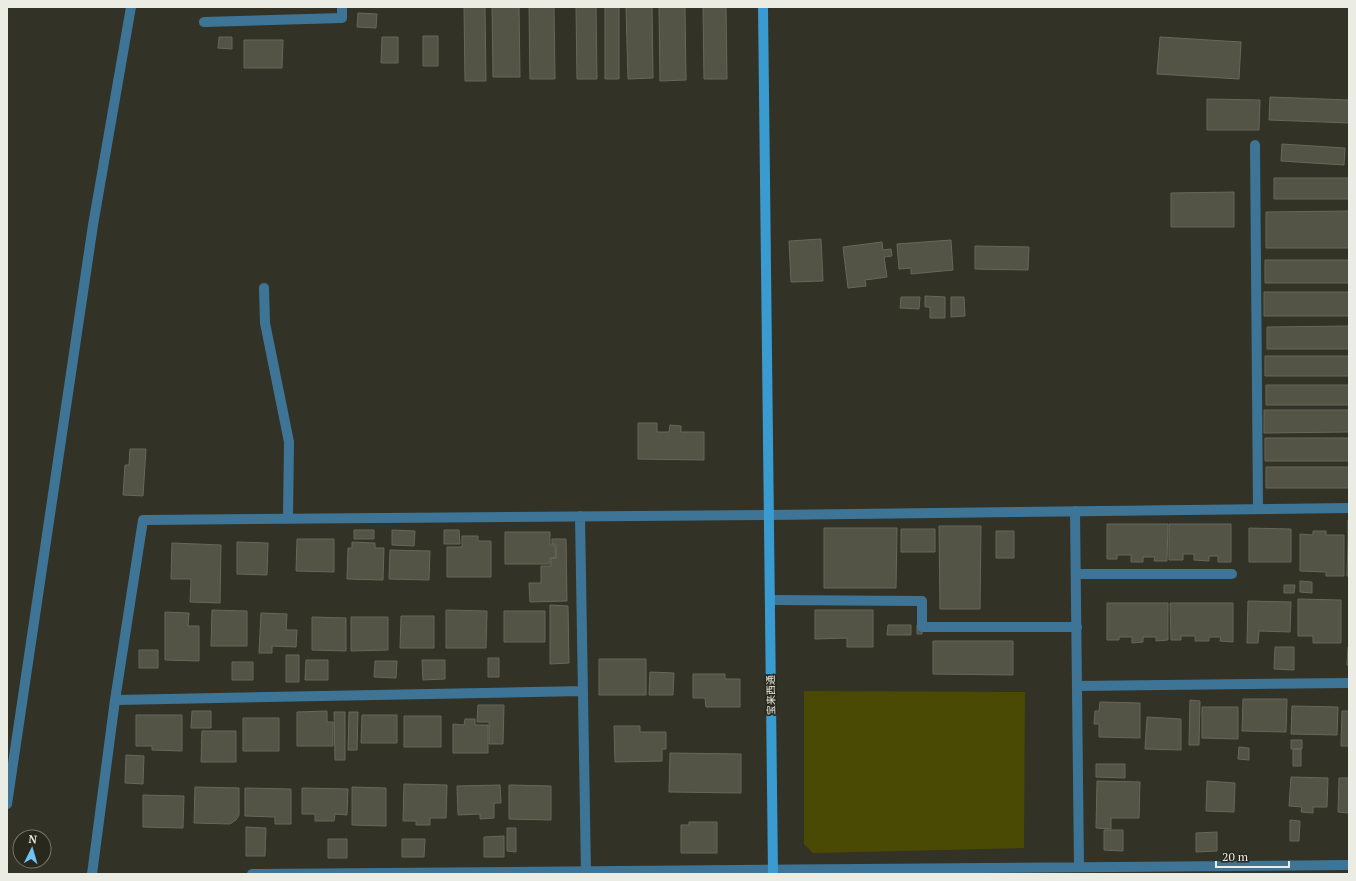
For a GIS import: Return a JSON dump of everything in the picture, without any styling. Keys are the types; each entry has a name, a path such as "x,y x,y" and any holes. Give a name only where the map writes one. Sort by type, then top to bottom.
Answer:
{"street":[{"path":"7,804 92,233 131,7"},
{"path":"204,22 342,18 342,7"},
{"name":"宝来西通","path":"763,7 773,872"},
{"path":"1255,145 1258,509"},
{"path":"264,288 265,323 289,442 288,518"},
{"path":"92,874 115,700 143,520 769,515 1349,508"},
{"path":"1075,511 1079,867"},
{"path":"580,516 586,873"},
{"path":"1076,574 1232,574"},
{"path":"770,600 922,601 922,627 1077,627"},
{"path":"1077,686 1349,683"},
{"path":"115,700 583,691"},
{"path":"252,874 773,872 1079,867 1141,870 1349,865"}],"shaded area":[{"path":"804,691 1025,692 1024,848 813,853 804,844"}],"building":[{"path":"464,7 485,7 486,81 465,81"},
{"path":"492,7 519,7 520,77 493,77"},
{"path":"529,7 554,7 555,79 530,79"},
{"path":"576,7 596,7 597,79 577,79"},
{"path":"605,7 619,7 619,79 605,79"},
{"path":"626,7 652,7 653,78 628,79"},
{"path":"659,7 685,7 686,80 660,81"},
{"path":"703,7 726,7 727,79 704,79"},
{"path":"358,13 377,14 376,28 357,27"},
{"path":"423,36 438,36 438,66 423,66"},
{"path":"219,37 232,37 232,49 218,48"},
{"path":"382,37 398,37 398,63 381,63"},
{"path":"1160,37 1241,42 1239,79 1157,74"},
{"path":"244,40 283,40 282,68 244,68"},
{"path":"1270,97 1349,100 1349,123 1269,120"},
{"path":"1207,99 1260,100 1259,130 1207,130"},
{"path":"1282,144 1345,148 1344,165 1281,161"},
{"path":"1274,178 1349,178 1349,199 1274,199"},
{"path":"1234,192 1234,227 1171,227 1171,193"},
{"path":"1349,211 1349,248 1266,248 1266,212"},
{"path":"821,239 823,281 791,282 789,241"},
{"path":"951,240 953,270 911,274 911,268 899,269 897,244"},
{"path":"882,242 883,250 891,249 892,256 884,257 887,277 865,280 866,286 848,288 843,247"},
{"path":"975,246 1029,247 1028,270 975,269"},
{"path":"1265,260 1349,260 1349,283 1265,283"},
{"path":"1264,292 1349,292 1349,316 1264,316"},
{"path":"925,296 945,297 945,318 930,318 930,307 925,307"},
{"path":"901,297 920,297 919,309 900,308"},
{"path":"951,297 964,297 965,316 951,317"},
{"path":"1349,326 1349,349 1267,349 1267,327"},
{"path":"1265,356 1349,356 1349,376 1265,376"},
{"path":"1266,385 1349,385 1349,405 1266,405"},
{"path":"1264,410 1349,410 1349,432 1264,433"},
{"path":"638,423 657,423 657,432 669,432 670,425 681,426 681,432 704,432 704,460 638,459"},
{"path":"1265,438 1349,438 1349,461 1265,461"},
{"path":"130,449 146,449 143,496 123,495 125,465 129,465"},
{"path":"1266,467 1349,467 1349,488 1266,488"},
{"path":"1349,520 1349,539 1348,539"},
{"path":"1107,524 1168,524 1167,561 1154,561 1155,557 1143,557 1143,562 1131,562 1131,555 1117,555 1117,559 1107,559"},
{"path":"1169,524 1231,524 1231,562 1218,562 1218,556 1209,556 1209,561 1194,560 1194,554 1183,554 1183,560 1169,560"},
{"path":"939,526 981,526 980,609 940,609"},
{"path":"824,528 897,528 896,588 824,588"},
{"path":"1249,528 1291,529 1291,562 1249,562"},
{"path":"901,529 935,529 935,552 901,552"},
{"path":"354,530 374,530 374,539 354,539"},
{"path":"392,530 415,531 414,546 392,545"},
{"path":"444,530 459,530 460,544 444,544"},
{"path":"996,531 1014,531 1014,558 996,558"},
{"path":"1313,531 1326,531 1326,535 1344,535 1344,576 1326,576 1326,572 1300,571 1300,534 1313,535"},
{"path":"505,532 550,532 550,545 555,545 556,558 550,558 550,564 505,564"},
{"path":"462,536 478,536 478,541 491,541 491,577 447,577 447,547 462,547"},
{"path":"297,539 334,539 334,572 296,571"},
{"path":"552,539 566,539 567,601 530,602 529,583 541,583 541,566 551,566 551,558 556,558 556,544 552,544"},
{"path":"1348,539 1349,576 1347,576"},
{"path":"237,542 268,543 267,575 237,574"},
{"path":"352,542 375,543 375,548 384,548 383,580 347,579 348,548 352,548"},
{"path":"172,543 221,545 220,603 190,602 191,579 171,579"},
{"path":"390,550 430,551 429,580 389,579"},
{"path":"1300,581 1312,582 1312,593 1300,592"},
{"path":"1284,585 1295,585 1294,593 1284,593"},
{"path":"1298,599 1341,600 1341,643 1313,643 1313,636 1298,636"},
{"path":"1248,601 1291,602 1290,632 1259,631 1258,643 1247,643"},
{"path":"1107,603 1168,603 1168,640 1156,641 1156,637 1143,637 1143,642 1132,643 1132,637 1119,637 1119,640 1107,640"},
{"path":"1170,603 1233,603 1233,642 1220,641 1221,637 1209,637 1209,641 1195,641 1195,636 1181,636 1181,640 1171,640"},
{"path":"550,605 568,606 569,663 550,664"},
{"path":"212,610 247,611 247,646 211,646"},
{"path":"446,610 487,611 486,648 446,648"},
{"path":"815,610 873,610 873,647 847,647 847,638 815,639"},
{"path":"504,611 545,611 545,642 504,642"},
{"path":"165,612 189,613 188,626 199,626 199,661 165,660"},
{"path":"261,613 287,614 286,630 297,630 296,647 272,646 272,653 259,653"},
{"path":"401,616 434,616 434,648 400,648"},
{"path":"312,617 346,618 346,651 312,650"},
{"path":"351,617 388,617 388,650 351,651"},
{"path":"888,625 911,625 911,635 887,635"},
{"path":"917,625 922,625 922,634 917,634"},
{"path":"933,641 1013,641 1013,675 933,674"},
{"path":"1275,647 1294,647 1294,670 1274,669"},
{"path":"1348,647 1349,665 1347,665"},
{"path":"139,650 158,650 158,668 139,668"},
{"path":"286,655 299,655 299,682 286,682"},
{"path":"488,658 499,658 499,677 488,677"},
{"path":"599,659 646,659 646,695 599,695"},
{"path":"306,660 328,660 328,680 305,680"},
{"path":"422,660 445,660 445,679 423,680"},
{"path":"375,661 397,661 396,678 374,677"},
{"path":"232,662 253,662 253,680 232,680"},
{"path":"650,672 674,673 673,695 649,695"},
{"path":"693,674 725,674 725,679 740,679 740,707 706,707 705,698 693,698"},
{"path":"1243,699 1287,699 1286,732 1242,731"},
{"path":"1190,700 1200,701 1199,745 1189,745"},
{"path":"1100,702 1140,703 1140,738 1099,737 1099,724 1094,724 1095,711 1099,711"},
{"path":"478,705 504,705 503,744 489,744 489,722 477,722"},
{"path":"1292,706 1338,707 1337,735 1291,734"},
{"path":"1202,707 1238,707 1238,739 1202,738"},
{"path":"192,711 211,711 211,728 191,728"},
{"path":"327,711 327,722 333,722 333,746 297,746 297,712"},
{"path":"1342,711 1349,711 1349,746 1341,746"},
{"path":"334,712 345,712 345,760 335,760"},
{"path":"349,712 358,712 357,750 348,750"},
{"path":"136,715 182,715 182,751 152,750 152,746 136,746"},
{"path":"362,715 397,715 397,743 361,743"},
{"path":"404,716 441,716 441,747 404,747"},
{"path":"1147,717 1181,719 1181,750 1145,749"},
{"path":"243,718 279,718 279,751 243,751"},
{"path":"465,719 475,719 475,725 488,725 488,753 453,753 453,724 464,725"},
{"path":"614,726 640,726 640,732 666,732 666,749 662,749 662,761 615,762"},
{"path":"202,731 236,731 236,762 201,762"},
{"path":"1291,740 1302,740 1302,749 1291,749"},
{"path":"1239,747 1249,748 1249,760 1238,759"},
{"path":"1293,749 1301,749 1301,766 1293,766"},
{"path":"670,753 741,754 741,793 669,792"},
{"path":"126,755 144,756 143,784 125,783"},
{"path":"1096,764 1125,764 1125,778 1096,777"},
{"path":"1291,777 1328,778 1327,807 1313,807 1313,813 1301,812 1302,807 1289,806"},
{"path":"1339,778 1349,778 1349,813 1338,812"},
{"path":"1097,781 1140,782 1139,818 1111,818 1111,829 1096,828"},
{"path":"1207,781 1235,783 1234,812 1206,811"},
{"path":"404,784 447,785 446,818 430,818 430,825 416,825 416,821 403,821"},
{"path":"500,785 501,803 494,803 494,818 480,819 480,814 458,815 457,786"},
{"path":"509,785 551,786 551,820 509,819"},
{"path":"195,787 239,788 239,815 236,820 230,824 194,823"},
{"path":"352,787 386,788 386,826 352,825"},
{"path":"245,788 291,789 291,824 275,824 275,817 245,816"},
{"path":"302,788 348,789 347,815 335,814 334,821 315,821 315,814 302,814"},
{"path":"143,795 184,796 183,828 143,827"},
{"path":"1290,820 1300,821 1299,841 1290,841"},
{"path":"689,822 717,822 717,853 681,853 681,825 689,825"},
{"path":"246,827 266,828 265,856 246,856"},
{"path":"507,828 516,828 516,852 507,851"},
{"path":"1104,830 1123,830 1123,851 1104,850"},
{"path":"1217,832 1217,851 1196,852 1196,833"},
{"path":"504,836 504,857 484,857 484,837"},
{"path":"328,839 347,839 347,858 328,858"},
{"path":"402,839 425,839 424,857 402,857"}]}
